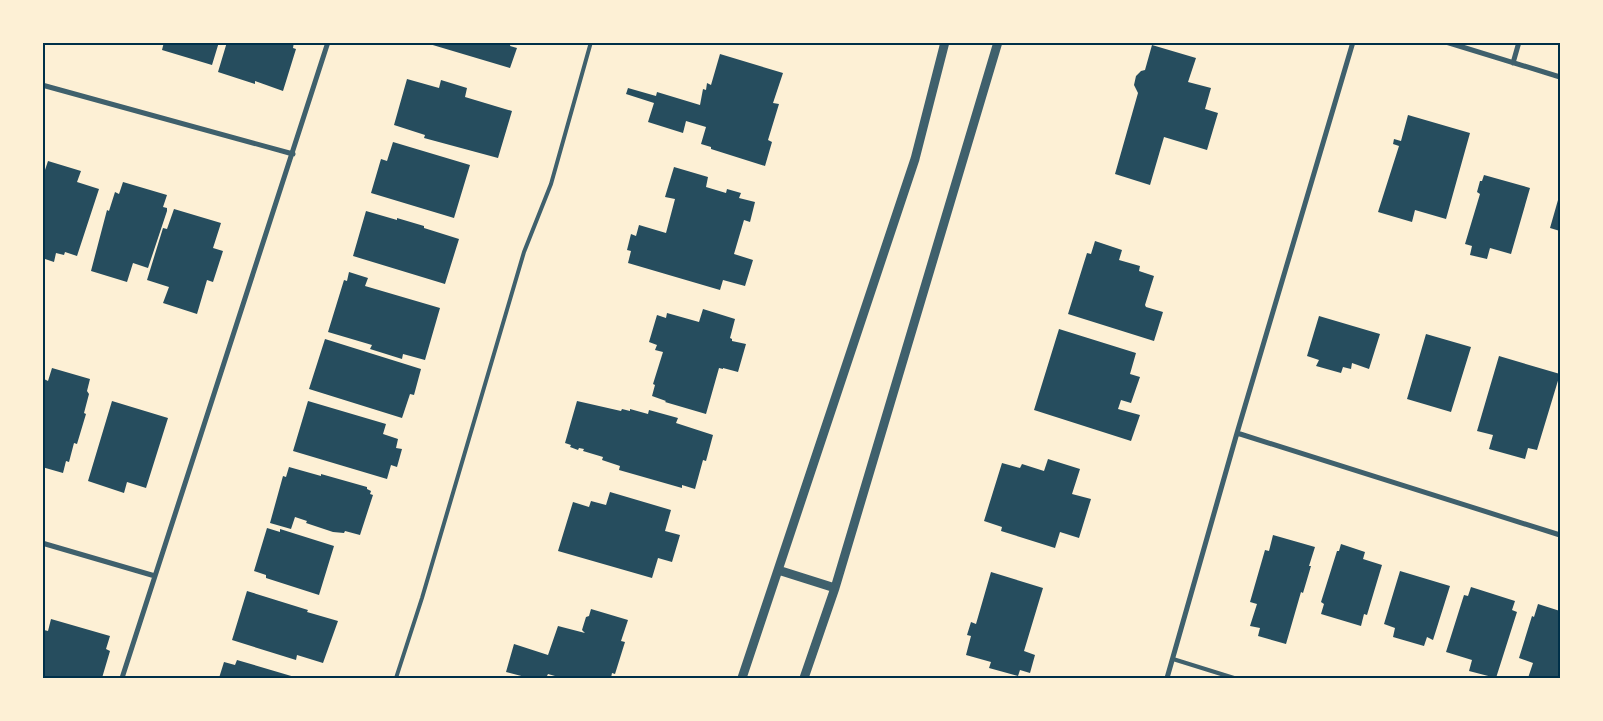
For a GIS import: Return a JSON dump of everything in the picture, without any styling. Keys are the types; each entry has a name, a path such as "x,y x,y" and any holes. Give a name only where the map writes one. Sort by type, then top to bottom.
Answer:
{"street":[{"path":"122,678 328,42"},
{"path":"742,678 915,159 945,42"},
{"path":"804,678 835,588 998,42"},
{"path":"1167,678 1237,433 1353,42"},
{"path":"1446,42 1560,77"},
{"path":"1513,63 1519,42"},
{"path":"42,85 293,154"},
{"path":"1237,433 1560,535"},
{"path":"42,543 155,576"},
{"path":"778,570 835,588"}],"lane":[{"path":"396,678 422,598 524,252 551,184 591,42"},
{"path":"1172,659 1234,678"}],"building":[{"path":"164,42 219,42 212,65 162,50"},
{"path":"227,42 294,42 293,48 296,49 283,91 255,81 255,84 218,72"},
{"path":"511,42 510,46 517,48 510,68 426,43"},
{"path":"1152,45 1196,58 1188,82 1211,88 1205,109 1218,113 1207,150 1164,137 1150,185 1115,174 1138,93 1134,85 1136,76 1145,70"},
{"path":"720,54 783,73 773,103 779,104 768,140 772,142 765,166 701,144 706,127 686,121 683,133 648,122 654,103 626,94 628,88 656,96 657,92 700,105 703,89 706,90 707,83 711,85"},
{"path":"407,79 439,88 441,80 467,88 465,97 512,111 498,158 424,138 425,135 394,125"},
{"path":"1408,115 1470,133 1446,219 1415,210 1412,222 1378,212 1399,146 1393,144 1394,139 1401,141"},
{"path":"393,142 470,165 454,218 371,193 381,159 387,161"},
{"path":"48,161 81,171 77,182 99,189 77,256 65,252 64,255 56,253 54,262 42,258 42,179"},
{"path":"674,167 708,177 706,187 726,193 727,189 741,193 739,198 755,202 750,222 744,220 734,254 753,260 745,286 723,280 720,290 628,263 631,251 627,250 631,234 636,236 639,225 666,233 675,199 665,197"},
{"path":"1484,175 1530,188 1511,254 1490,248 1487,259 1470,255 1472,246 1465,244 1480,194 1477,192 1480,181 1482,181"},
{"path":"123,182 167,195 163,207 167,208 167,211 148,268 133,263 127,282 91,271 107,210 109,211 115,192 119,194"},
{"path":"1560,193 1560,231 1550,228"},
{"path":"174,209 221,223 213,248 223,251 213,282 207,280 197,314 163,303 169,287 147,280 163,228 167,229"},
{"path":"366,211 424,226 424,228 459,239 445,284 353,256"},
{"path":"1095,241 1122,250 1119,260 1140,266 1139,271 1154,276 1145,305 1146,307 1163,312 1154,341 1068,314 1087,253 1091,254"},
{"path":"349,272 368,278 365,286 440,308 425,360 403,354 402,359 370,349 372,345 328,332 344,280 347,281"},
{"path":"703,309 735,319 730,338 732,341 746,344 738,372 719,368 706,414 665,402 652,396 655,385 653,384 663,352 655,350 657,345 649,342 657,315 666,318 667,313 699,322"},
{"path":"1319,316 1380,334 1369,369 1352,363 1351,369 1343,367 1341,373 1316,366 1319,360 1307,356"},
{"path":"1059,329 1136,353 1130,374 1140,377 1131,403 1121,400 1118,409 1140,415 1131,441 1034,410"},
{"path":"1426,334 1471,347 1451,412 1407,399"},
{"path":"325,339 421,369 414,395 410,394 402,418 309,389"},
{"path":"1499,356 1560,374 1537,450 1528,448 1525,459 1489,449 1493,435 1477,431"},
{"path":"52,368 90,379 87,391 89,394 84,413 86,414 77,444 74,443 69,462 66,461 63,473 42,467 42,384 44,379 48,381"},
{"path":"112,401 168,418 146,488 127,482 124,493 88,481"},
{"path":"308,401 386,424 383,434 398,439 396,448 402,449 397,467 391,465 387,479 293,451"},
{"path":"577,401 621,411 622,409 630,411 630,409 648,414 649,410 678,418 676,423 713,435 706,461 703,460 695,489 682,485 682,488 619,470 620,466 602,460 603,457 583,451 584,449 579,448 578,450 570,447 571,445 565,443"},
{"path":"1048,459 1080,469 1072,494 1091,499 1079,538 1060,532 1055,548 1001,531 1002,527 984,521 1002,463 1020,468 1022,464 1044,471"},
{"path":"289,467 367,487 371,491 370,494 373,495 360,535 345,531 344,533 333,532 306,523 307,521 295,517 291,529 270,523 283,476 286,477"},
{"path":"610,492 671,510 665,531 680,535 672,562 658,558 652,578 558,551 573,502 589,507 591,501 606,505"},
{"path":"267,528 280,532 280,529 334,546 319,595 266,578 266,575 254,571"},
{"path":"1273,535 1315,547 1303,593 1301,592 1286,644 1258,636 1260,628 1250,626 1257,604 1250,602 1265,550 1269,551"},
{"path":"1341,544 1365,552 1363,559 1382,565 1367,615 1364,614 1361,626 1321,614 1324,604 1321,602"},
{"path":"1400,571 1450,586 1433,640 1427,637 1424,646 1393,637 1395,628 1384,624"},
{"path":"991,572 1043,588 1024,651 1035,655 1030,673 1020,670 1018,676 989,668 991,662 966,655 971,636 967,635 971,622 976,624"},
{"path":"1471,587 1515,601 1512,610 1517,612 1496,678 1469,671 1472,660 1446,652 1464,595 1468,596"},
{"path":"247,591 338,621 323,663 297,655 296,660 232,640"},
{"path":"1538,604 1560,611 1560,678 1528,678 1533,663 1519,658 1532,616 1534,617"},
{"path":"591,609 628,620 621,641 625,642 615,674 612,673 611,678 562,678 548,674 546,678 529,678 506,672 514,644 548,655 558,626 585,633 582,630"},
{"path":"51,619 110,636 106,649 110,651 102,678 42,678 42,636 44,630 48,631"},
{"path":"237,660 298,678 219,678 224,662 235,665"}]}
